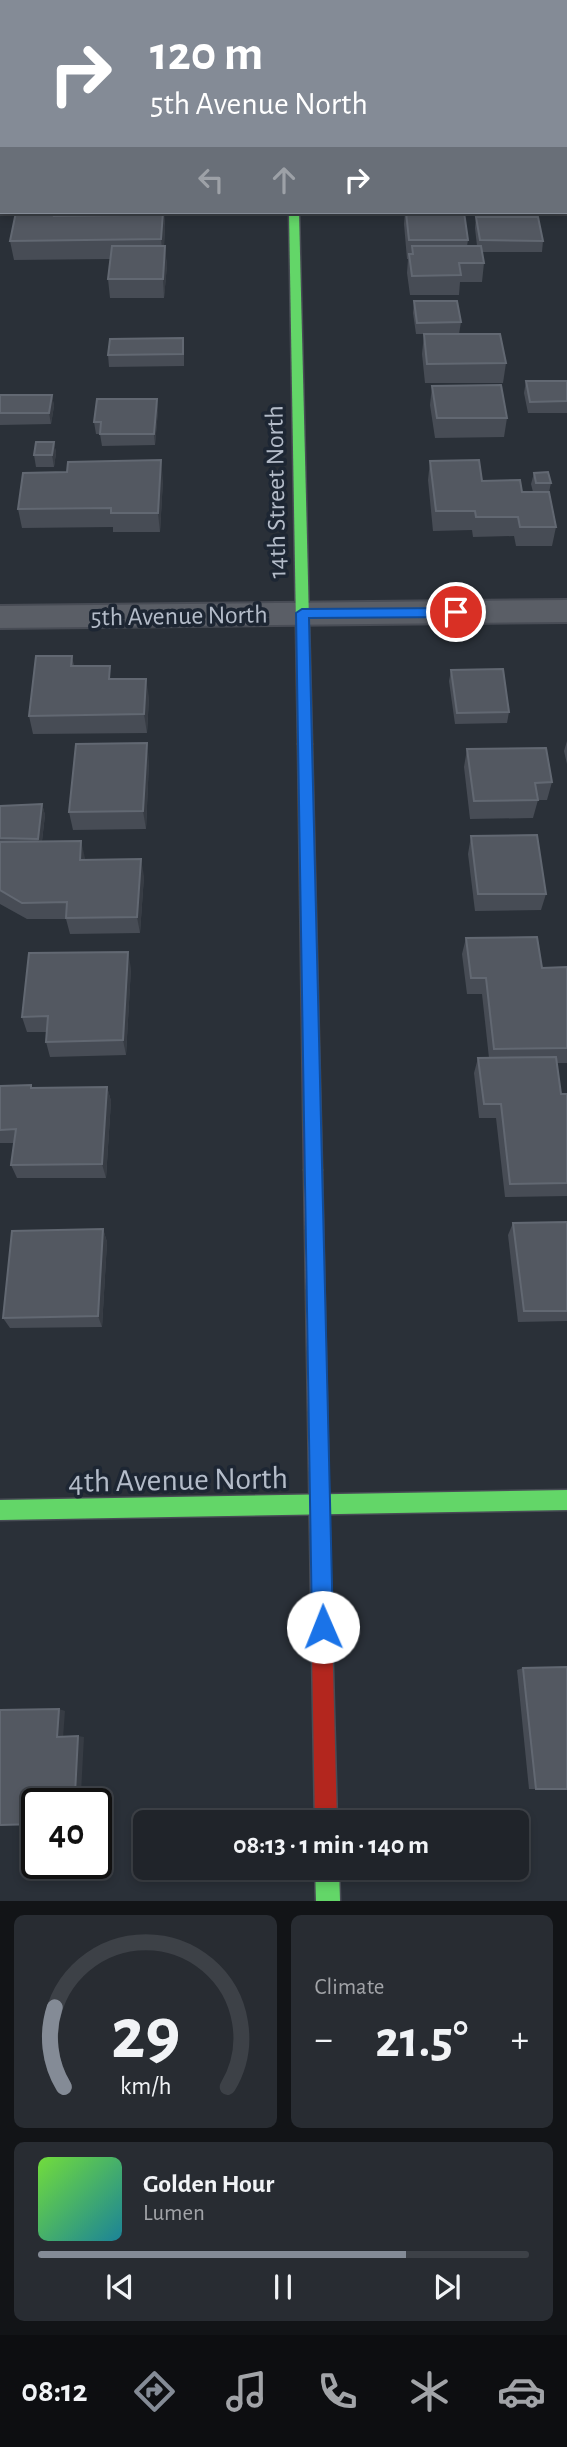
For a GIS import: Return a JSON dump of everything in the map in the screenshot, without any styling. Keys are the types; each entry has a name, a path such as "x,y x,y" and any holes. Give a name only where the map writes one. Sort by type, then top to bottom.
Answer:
{"street":[{"name":"14th Street North","path":"295,214 327,1810"},
{"name":"5th Avenue North","path":"0,617 567,611"},
{"name":"4th Avenue North","path":"0,1510 567,1500"},
{"path":"327,1880 328,1901"}],"building":[{"path":"16,214 163,214 161,239 10,241"},
{"path":"406,214 464,214 468,240 409,240"},
{"path":"476,217 538,217 543,241 480,240"},
{"path":"112,246 165,246 163,279 108,279"},
{"path":"412,246 481,246 484,263 459,263 461,275 412,276 409,254 413,254"},
{"path":"414,301 457,301 461,322 417,323"},
{"path":"424,334 500,334 506,363 427,364"},
{"path":"183,338 183,354 108,355 110,339"},
{"path":"526,381 567,381 567,401 530,402"},
{"path":"501,385 507,418 437,418 432,386"},
{"path":"0,395 52,395 49,413 0,413"},
{"path":"97,399 157,399 154,434 100,434 101,422 94,422"},
{"path":"36,442 54,442 52,455 34,455"},
{"path":"161,460 158,513 111,513 111,508 18,509 23,473 67,472 68,462"},
{"path":"479,460 482,481 520,480 522,492 549,492 556,527 520,527 518,517 476,517 475,511 436,511 430,461"},
{"path":"548,472 551,483 536,483 534,473"},
{"path":"36,656 72,656 71,666 110,666 109,679 146,679 144,714 29,716"},
{"path":"503,669 509,712 457,713 451,670"},
{"path":"147,743 143,811 69,812 76,744"},
{"path":"546,748 552,782 535,783 538,800 474,801 467,749"},
{"path":"42,804 38,839 0,838 0,806"},
{"path":"537,835 546,894 478,894 471,836"},
{"path":"81,841 80,860 141,859 137,917 66,918 67,902 22,903 0,890 0,842"},
{"path":"537,937 542,968 567,967 567,1048 494,1049 486,978 471,978 466,938"},
{"path":"128,952 123,1040 46,1042 48,1016 22,1017 29,953"},
{"path":"556,1057 561,1094 567,1094 567,1183 510,1184 501,1104 484,1104 478,1058"},
{"path":"31,1085 31,1088 107,1087 102,1164 11,1165 16,1129 0,1130 0,1086"},
{"path":"567,1222 567,1311 524,1311 513,1223"},
{"path":"103,1229 98,1316 3,1318 12,1231"},
{"path":"567,1667 567,1789 536,1789 523,1668"},
{"path":"59,1709 57,1737 78,1736 75,1788 21,1788 21,1824 0,1825 0,1710"}],"traffic: fast":[{"path":"294,214 305,744"},
{"path":"0,1510 567,1500"},
{"path":"327,1880 328,1901"}],"traffic: slow":[{"path":"313,1170 321,1595"}],"traffic: jam":[{"path":"305,744 313,1170"},
{"path":"321,1595 326,1810"}],"route":[{"path":"323,1627 302,613 456,612"}]}
